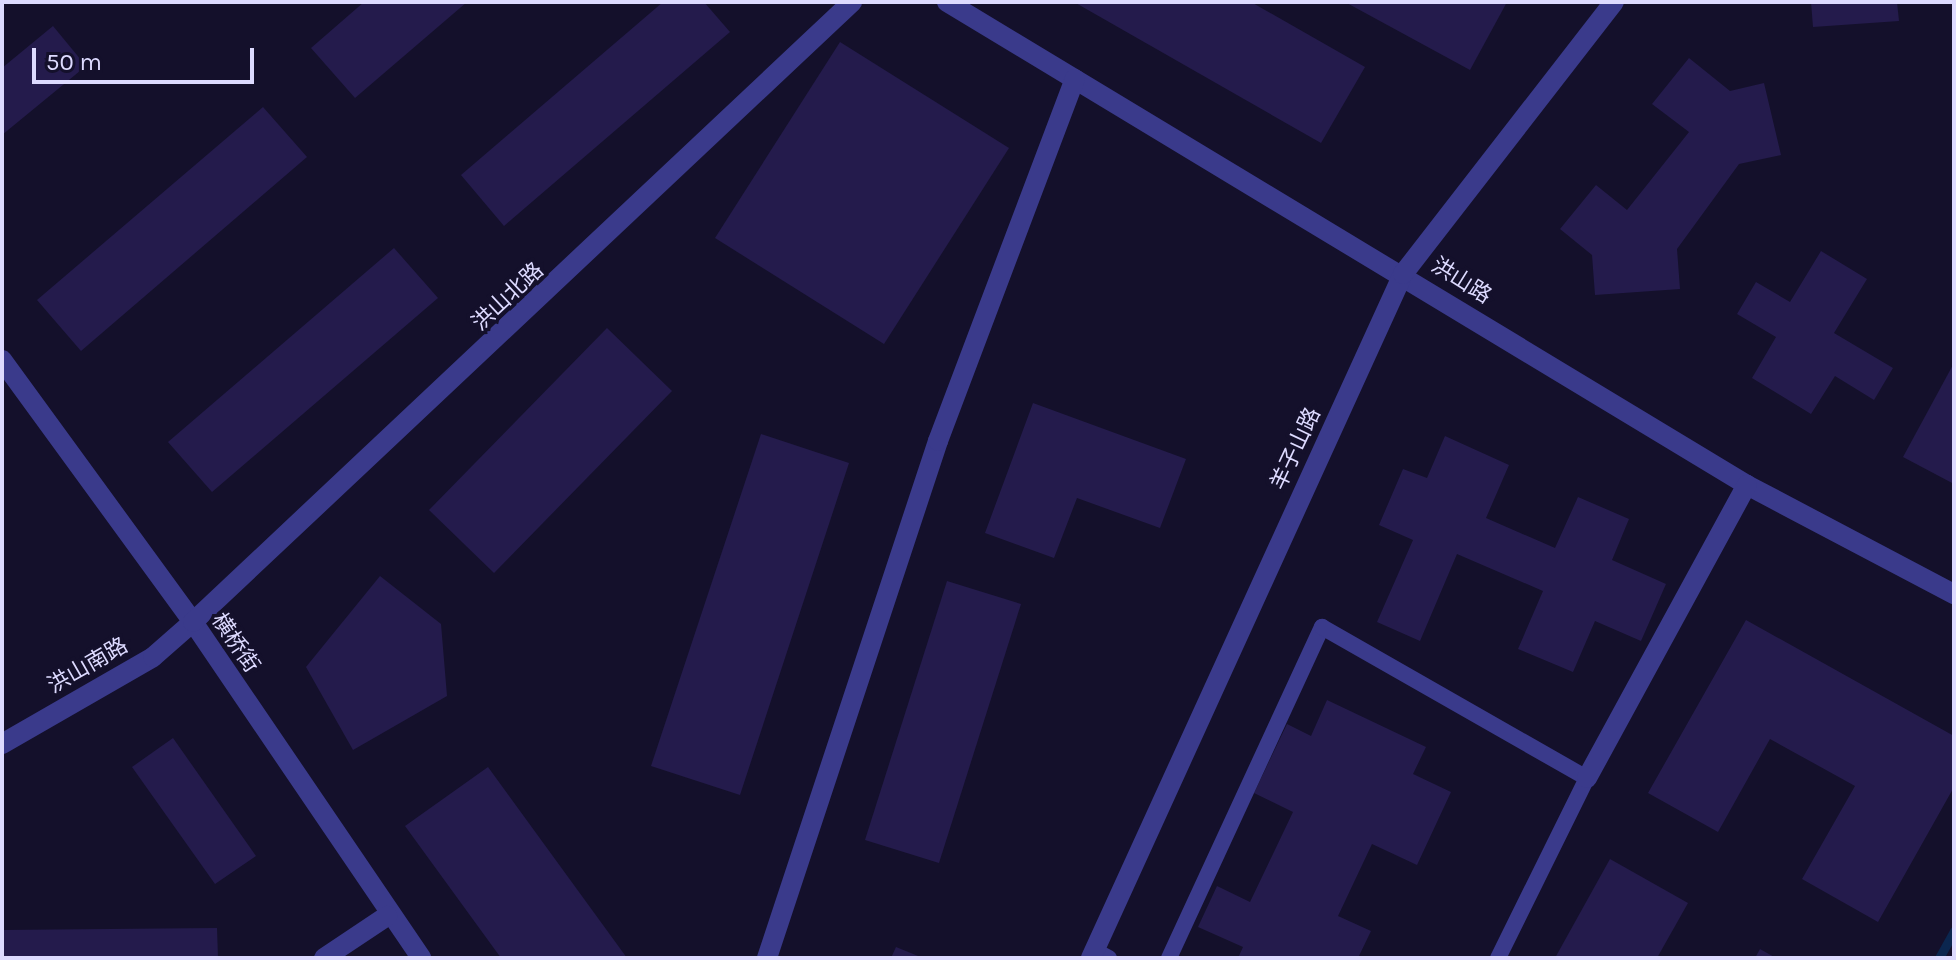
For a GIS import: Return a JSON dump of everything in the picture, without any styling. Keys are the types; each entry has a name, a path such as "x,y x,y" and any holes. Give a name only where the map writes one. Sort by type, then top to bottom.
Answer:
{"street":[{"name":"洪山北路","path":"193,622 852,2"},
{"name":"洪山路","path":"947,2 1403,274 1747,485 1954,594"},
{"name":"羊子山路","path":"1098,955 1403,274 1614,2"},
{"path":"767,958 938,441 1075,79"},
{"name":"横桥街","path":"2,360 193,622 387,916 421,958"},
{"path":"1587,778 1747,485"},
{"name":"洪山南路","path":"2,744 153,657 193,622"},
{"path":"324,958 387,916"}],"lane":[{"path":"1169,958 1322,627 1587,778 1498,958"}],"building":[{"path":"364,2 467,2 355,98 311,48"},
{"path":"663,2 704,2 730,32 504,226 461,175"},
{"path":"1074,2 1251,2 1365,67 1321,143"},
{"path":"1345,2 1507,2 1470,70"},
{"path":"1811,2 1897,2 1899,21 1813,27"},
{"path":"53,26 86,66 2,135 2,68"},
{"path":"840,42 1009,148 884,344 715,238"},
{"path":"1689,58 1730,91 1764,83 1781,155 1739,164 1677,249 1680,289 1595,295 1592,255 1560,229 1596,185 1627,210 1689,132 1652,104"},
{"path":"263,107 307,157 81,351 37,300"},
{"path":"394,248 438,298 212,492 168,442"},
{"path":"1821,251 1867,279 1834,333 1893,368 1874,400 1835,376 1811,414 1752,378 1776,337 1737,314 1756,282 1790,302"},
{"path":"607,328 672,391 494,573 429,510"},
{"path":"1954,363 1954,484 1903,457"},
{"path":"1033,403 1186,459 1160,528 1077,498 1054,558 985,533"},
{"path":"761,434 849,463 740,795 651,766"},
{"path":"1445,436 1509,465 1486,518 1555,548 1578,497 1629,519 1612,560 1666,584 1641,641 1595,621 1573,672 1518,649 1543,591 1457,554 1420,641 1377,622 1413,540 1379,525 1403,469 1427,478"},
{"path":"380,576 441,624 447,696 353,750 306,667"},
{"path":"947,581 1021,604 939,863 865,840"},
{"path":"1746,620 1954,736 1954,787 1878,922 1802,879 1855,786 1770,739 1718,832 1648,793"},
{"path":"1327,700 1426,747 1413,774 1451,792 1417,865 1372,844 1338,916 1371,931 1358,958 1238,958 1243,947 1198,927 1217,886 1250,902 1293,812 1254,793 1287,724 1311,736"},
{"path":"173,738 256,856 215,884 132,767"},
{"path":"488,767 627,958 501,958 405,826"},
{"path":"1610,859 1688,903 1657,958 1555,958"},
{"path":"217,928 218,958 2,958 2,930"},
{"path":"896,947 923,958 891,958"},
{"path":"1760,949 1776,958 1755,958"}],"waterway":[{"path":"1939,958 1954,931"}]}
